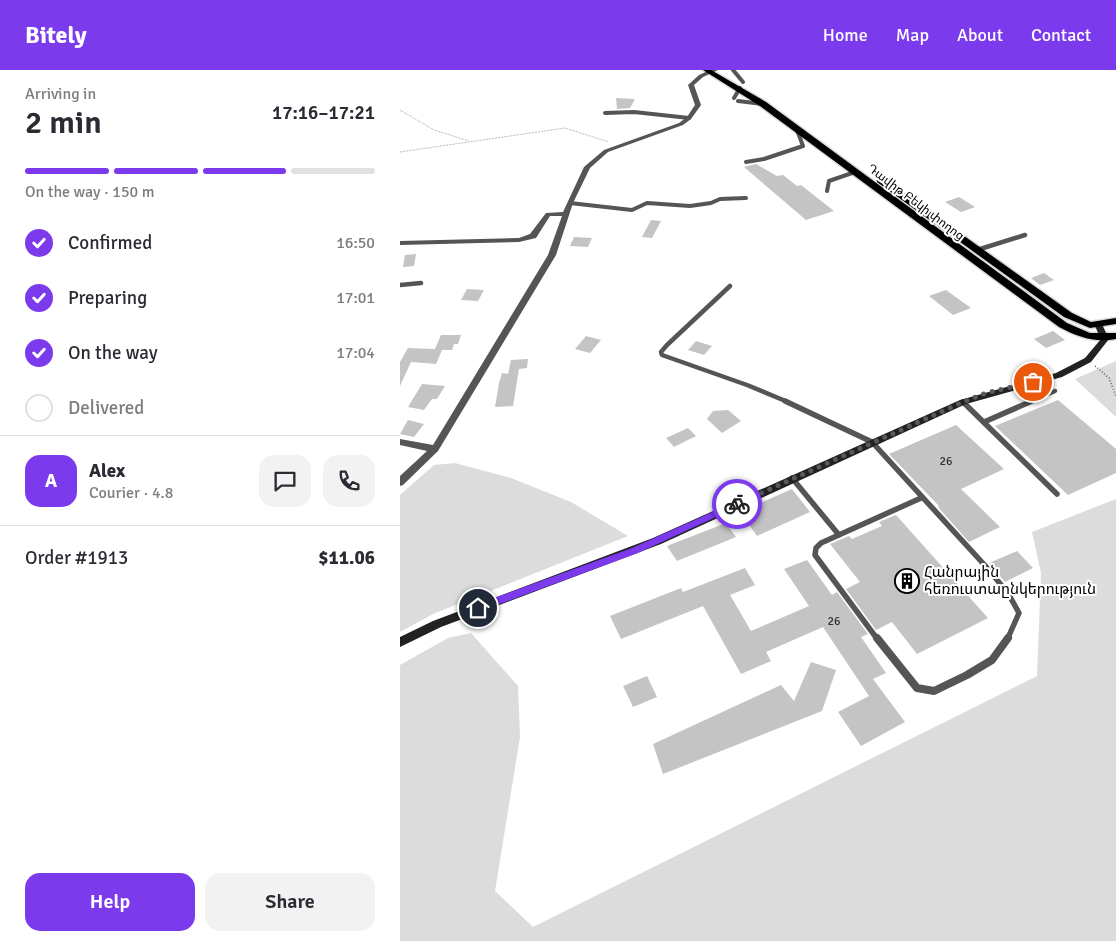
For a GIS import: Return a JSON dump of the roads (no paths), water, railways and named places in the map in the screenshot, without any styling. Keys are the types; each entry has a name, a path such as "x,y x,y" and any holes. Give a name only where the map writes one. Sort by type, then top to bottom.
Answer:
{"main road":[{"name":"Դավիթ Բեկի փողոց","path":"721,70 866,170 1068,315 1086,323 1098,324 1116,321"},
{"name":"Դավիթ Բեկի փողոց","path":"710,71 741,85 763,104 1063,325 1079,335 1105,339 1116,336"},
{"path":"856,172 866,170"},
{"path":"400,642 453,617 642,547 963,402 986,393 1049,379 1088,360 1105,339 1098,324"}],"street":[{"path":"400,482 435,449 552,254 570,203 587,167 606,152 681,124 689,118 698,105 691,85 710,71"},
{"path":"400,243 519,240 533,236 548,214 566,214"},
{"path":"400,442 435,449"}],"lane":[{"path":"733,70 741,85 734,98"},
{"path":"738,101 763,104"},
{"path":"605,113 634,112 689,118"},
{"path":"746,162 764,159 803,146 796,128"},
{"path":"827,191 829,181 856,172"},
{"path":"570,203 632,210 647,203 690,206 710,203 720,199 746,198"},
{"path":"977,250 1025,235"},
{"path":"400,284 421,283"},
{"path":"730,286 667,345 661,352 662,355 747,385 818,415 872,442 990,571 1009,595 1019,613 1012,632 992,660 934,691 917,688 906,677 815,555 816,548 821,543 922,498"},
{"path":"984,422 1055,391"},
{"path":"963,402 1057,494"},
{"path":"792,478 839,535"}],"place":[{"name":"Հանրային հեռուստաընկերություն","path":"907,581"}]}
